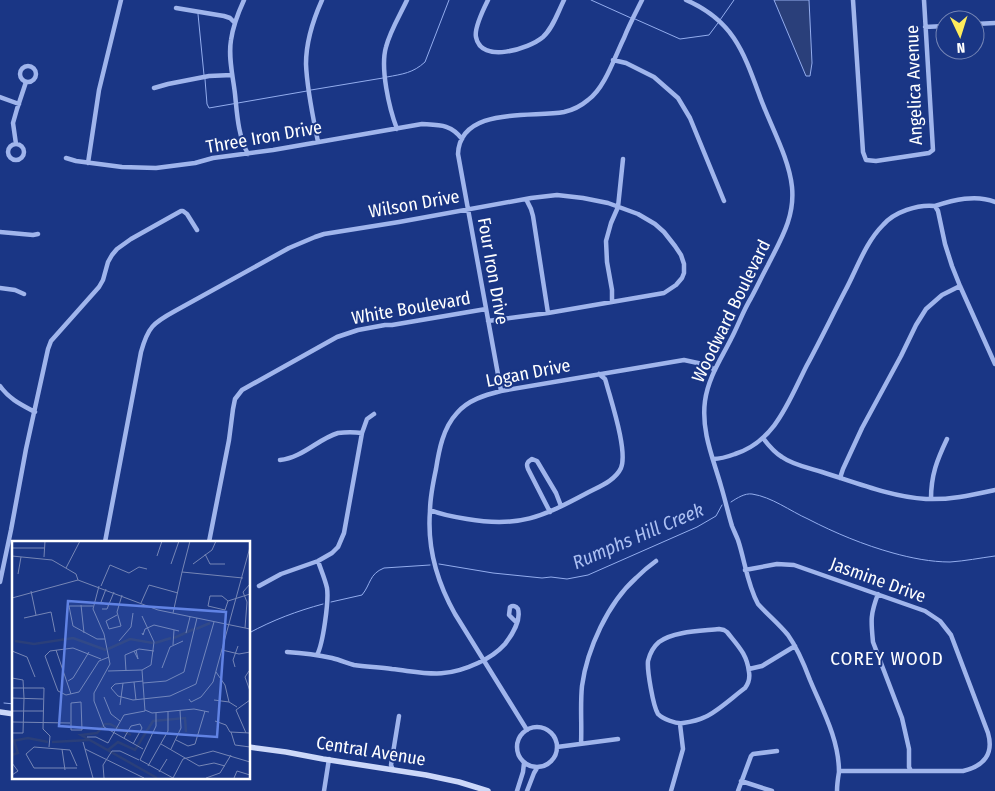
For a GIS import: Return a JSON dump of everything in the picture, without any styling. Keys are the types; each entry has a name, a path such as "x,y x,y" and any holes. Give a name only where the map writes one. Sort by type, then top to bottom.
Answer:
{"street":[{"path":"88,163 99,90 121,0"},
{"path":"244,0 235,23 230,47 232,75 242,139 248,154"},
{"path":"318,142 306,63 313,22 322,0"},
{"path":"396,129 384,73 384,60 390,34 407,0"},
{"path":"488,0 477,28 476,37 478,42 487,51 497,53 529,46 539,40 549,31 564,0"},
{"path":"462,138 466,131 483,121 495,118 564,112 588,100 598,91 604,80 642,0"},
{"name":"Woodward Boulevard","path":"686,0 713,15 735,38 781,150 792,186 789,223 710,381 706,394 705,427 712,460 753,592 758,604 795,646 832,732 839,771 837,791"},
{"name":"Angelica Avenue","path":"853,0 863,152 866,160 876,161 929,153 934,150 924,0"},
{"path":"176,8 224,16 230,18 235,23"},
{"path":"925,27 935,26"},
{"path":"613,60 626,63 654,77 678,98 687,112 724,201"},
{"path":"154,88 209,76 232,75"},
{"path":"16,144 13,123 26,82"},
{"path":"0,96 19,104"},
{"name":"Three Iron Drive","path":"66,158 88,163 156,168 196,163 213,158 248,154 422,124 441,125 455,131 462,138"},
{"name":"Four Iron Drive","path":"462,138 458,154 501,391"},
{"path":"612,302 612,290 606,262 606,241 618,207 623,159"},
{"name":"Wilson Drive","path":"105,541 141,352 149,330 154,324 175,311 298,244 315,237 468,209 544,196 570,196 618,207 644,217 664,232 683,259 684,273 682,278 668,291 548,313 488,321"},
{"path":"712,460 748,449 776,425 867,246 878,229 888,220 905,210 931,205 935,206 966,198 978,198 995,202"},
{"path":"526,199 531,209 548,313"},
{"path":"935,206 938,211 945,244 960,286 995,364"},
{"path":"0,582 4,550 50,345 99,287 108,262 117,249 130,239 181,211 187,214 197,230"},
{"path":"0,232 38,234"},
{"path":"840,478 862,428 926,309 942,294 960,286"},
{"path":"0,288 15,290 24,294"},
{"name":"White Boulevard","path":"209,541 235,399 242,390 337,336 385,325 486,309"},
{"name":"Logan Drive","path":"527,730 455,614 445,596 434,564 429,530 430,510 440,447 449,423 460,409 470,402 482,396 501,391 684,360 707,365 715,370"},
{"path":"430,510 443,515 477,522 496,523 529,519 550,512 602,485 615,476 620,468 623,454 606,382 600,374"},
{"path":"0,386 12,399 35,412"},
{"path":"0,399 6,394"},
{"path":"259,586 281,574 318,561 336,551 343,538 362,433 367,419 374,414"},
{"path":"280,460 291,458 320,441 338,434 362,433"},
{"path":"763,438 774,451 786,460 902,496 931,499 961,497 995,490"},
{"path":"931,499 933,472 947,439"},
{"path":"550,512 528,469 528,461 532,459 538,461 561,506"},
{"path":"581,744 582,684 591,651 606,618 619,597 635,578 656,560"},
{"path":"317,656 322,643 328,597 318,561"},
{"name":"Jasmine Drive","path":"745,570 768,565 788,564 926,611 944,625 951,635 990,738 988,755 980,764 963,771 839,771"},
{"path":"878,594 871,617 871,632 883,672 902,718 910,770"},
{"path":"287,652 353,664 434,674 456,672 496,654 507,641 517,623"},
{"path":"719,629 724,630 728,632 744,654 749,669 748,683 745,688 707,717 680,724 662,717 658,713 653,700 648,665 653,648 666,637 719,629"},
{"path":"749,669 762,666 795,646"},
{"path":"393,770 391,765 399,716"},
{"path":"671,791 683,748 680,724"},
{"path":"535,727 546,729 554,736 558,746 554,760 546,766 537,768 524,763 518,755 517,744 521,735 535,727"},
{"path":"558,746 618,739"},
{"name":"Central Avenue","path":"250,747 426,775 488,791"},
{"path":"738,791 751,756 753,754 777,751"},
{"path":"324,791 329,759"},
{"path":"517,791 524,772 524,763"},
{"path":"528,791 537,768"},
{"path":"741,781 772,791"}],"water":[{"path":"774,0 809,0 812,63 810,76 806,76"}],"waterway":[{"path":"387,77 412,71 425,62 449,0"},
{"path":"591,0 631,18"},
{"path":"720,20 734,0"},
{"path":"198,14 204,75"},
{"path":"635,19 680,39 709,35 718,23"},
{"path":"311,90 383,78"},
{"path":"205,79 209,108 307,91"},
{"name":"Rumphs Hill Creek","path":"731,502 747,494 759,496 774,501 850,538 882,550 914,558 950,562 995,556"},
{"name":"Rumphs Hill Creek","path":"439,564 493,573 542,578 567,579 588,575 697,527 716,516 722,505"},
{"name":"Rumphs Hill Creek","path":"331,602 362,595 373,576 384,568 430,565"},
{"name":"Rumphs Hill Creek","path":"250,632 285,616 323,604"},
{"name":"Rumphs Hill Creek","path":"4,703 12,704"}],"district":[{"name":"COREY WOOD","path":"887,658"}]}
